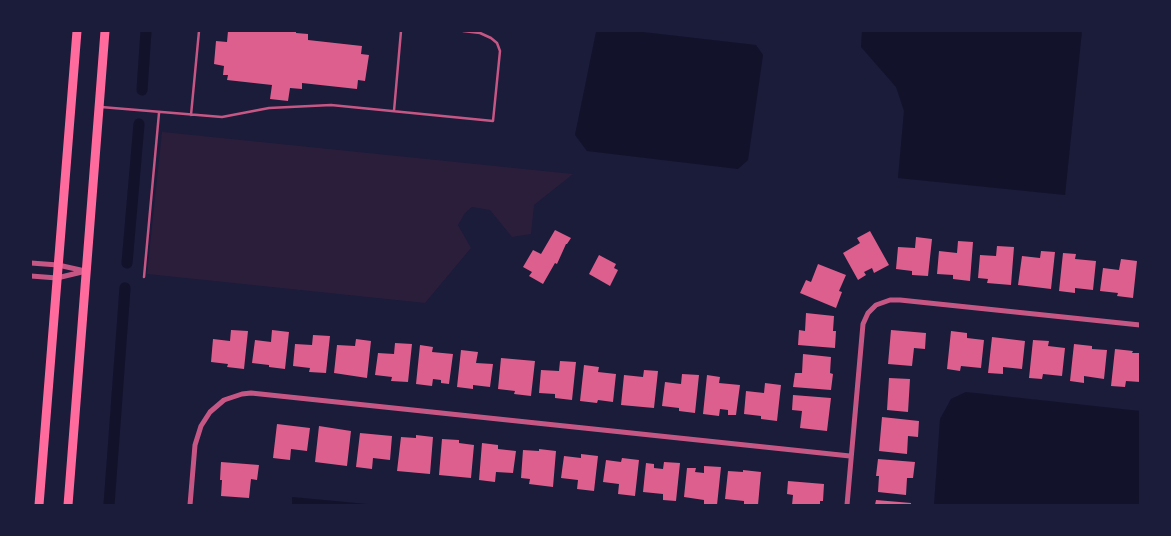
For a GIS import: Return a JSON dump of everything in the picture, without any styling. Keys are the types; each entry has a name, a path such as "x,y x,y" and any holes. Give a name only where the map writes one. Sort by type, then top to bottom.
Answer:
{"highway":[{"path":"39,505 77,31"},
{"path":"68,505 105,31"}],"street":[{"path":"31,263 58,265 86,271"},
{"path":"31,276 57,278 86,271"},
{"path":"847,505 863,324 865,317 872,308 882,302 900,300 1140,325"},
{"path":"190,505 197,435 205,419 216,406 242,394 260,393 850,456"}],"lane":[{"path":"191,115 199,31"},
{"path":"394,111 401,31"},
{"path":"99,107 222,118 269,108 331,105 492,121 500,51 497,43 492,38 480,33 463,31"},
{"path":"144,277 159,113"}],"shaded area":[{"path":"634,31 756,45 763,55 748,160 738,169 587,151 575,135 596,32"},
{"path":"862,31 1082,31 1065,195 898,178 904,111 896,87 861,47"},
{"path":"162,132 573,174 534,205 531,234 512,237 490,210 472,207 465,213 458,225 471,248 425,303 147,274"},
{"path":"966,392 1140,411 1140,505 934,505 940,419 951,399"},
{"path":"292,497 377,505 292,505"}],"building":[{"path":"228,31 296,31 296,33 308,34 308,40 362,46 361,54 369,55 365,81 358,80 357,89 302,83 302,89 290,88 288,101 270,99 272,85 227,80 228,75 223,75 224,66 214,64 216,41 227,42"},
{"path":"555,230 571,238 566,244 557,264 555,263 543,284 529,276 532,272 523,267 533,250 541,254"},
{"path":"870,231 889,265 874,273 872,268 864,272 866,275 858,280 843,253 860,243 857,238"},
{"path":"916,237 932,239 928,276 912,275 912,271 896,269 898,247 915,248"},
{"path":"958,241 973,242 970,281 953,279 953,275 937,274 939,251 957,253"},
{"path":"997,246 1014,247 1011,285 987,283 988,279 978,278 980,255 996,256"},
{"path":"1041,251 1055,252 1051,289 1018,285 1022,256 1040,258"},
{"path":"1063,253 1076,254 1075,259 1096,261 1093,290 1075,288 1075,293 1059,291"},
{"path":"599,255 616,264 614,268 618,270 610,286 589,274"},
{"path":"1121,259 1137,261 1133,298 1117,296 1118,293 1100,291 1103,268 1119,270"},
{"path":"818,264 846,275 839,291 842,292 836,308 800,293 806,280 811,282"},
{"path":"806,313 834,316 833,331 836,331 835,348 798,345 799,330 805,331"},
{"path":"231,330 248,331 244,369 227,367 228,364 211,362 213,339 230,341"},
{"path":"272,330 289,332 285,369 252,363 255,340 271,342"},
{"path":"891,330 926,333 925,349 914,348 912,366 888,364"},
{"path":"951,331 967,333 967,338 984,340 981,368 961,366 960,371 947,369"},
{"path":"313,335 330,336 326,373 309,372 310,368 293,366 295,344 312,345"},
{"path":"992,337 1025,341 1022,369 1003,367 1003,374 988,373"},
{"path":"356,339 371,341 367,378 334,373 337,345 355,346"},
{"path":"1033,340 1049,341 1048,346 1065,348 1062,376 1043,374 1042,379 1029,378"},
{"path":"395,343 412,344 408,382 391,381 392,377 375,375 378,353 394,354"},
{"path":"1074,344 1092,346 1092,349 1107,350 1104,379 1084,376 1084,383 1070,381"},
{"path":"420,345 433,347 432,352 453,354 449,384 433,379 432,386 416,384"},
{"path":"1115,349 1140,353 1140,382 1126,381 1125,387 1111,386"},
{"path":"461,350 478,352 476,363 493,364 490,387 473,385 473,389 457,387"},
{"path":"803,354 831,357 830,373 833,374 831,390 793,387 795,373 802,373"},
{"path":"501,358 535,361 531,396 514,394 515,391 498,389"},
{"path":"560,361 576,362 572,400 555,398 555,394 539,393 541,370 559,371"},
{"path":"584,365 599,367 598,372 616,374 613,402 598,400 597,403 580,401"},
{"path":"644,370 658,371 654,408 621,405 624,375 643,377"},
{"path":"682,374 699,375 695,413 679,411 679,408 662,406 665,382 681,384"},
{"path":"707,375 720,377 719,383 740,385 736,415 728,415 728,410 720,409 719,416 703,414"},
{"path":"889,378 910,379 908,412 887,410"},
{"path":"765,383 781,385 777,421 761,419 761,416 744,414 746,391 764,393"},
{"path":"793,395 831,398 827,431 800,428 802,411 792,410"},
{"path":"882,417 919,421 918,437 908,436 907,454 879,451"},
{"path":"277,424 310,428 307,451 291,449 290,460 273,458"},
{"path":"319,426 351,431 347,466 315,462"},
{"path":"360,433 392,436 390,460 373,458 372,469 356,467"},
{"path":"416,435 433,437 430,474 397,471 401,437 416,438"},
{"path":"442,439 459,440 459,443 474,445 471,478 439,475"},
{"path":"482,443 498,445 498,449 516,451 513,473 496,472 495,482 479,480"},
{"path":"539,449 556,451 553,487 529,484 530,479 521,478 523,450 539,451"},
{"path":"581,454 598,456 594,491 577,489 578,480 561,478 564,456 581,458"},
{"path":"622,458 639,460 635,496 618,494 619,484 603,482 606,460 621,462"},
{"path":"878,459 915,462 913,478 907,478 906,495 878,492 879,476 876,476"},
{"path":"221,462 259,465 257,480 251,479 249,498 221,496"},
{"path":"664,462 680,463 676,501 663,500 663,494 643,492 646,463 654,464 654,468 663,469"},
{"path":"704,466 721,467 717,505 704,504 704,500 684,497 687,468 696,468 695,472 704,473"},
{"path":"743,470 761,472 758,505 744,505 744,501 725,499 728,471 743,472"},
{"path":"788,481 824,484 823,501 820,501 820,505 792,505 793,495 787,494"},
{"path":"876,500 911,503 911,505 875,505"}],"waterway":[{"path":"142,90 146,31"},
{"path":"127,263 139,124"},
{"path":"109,505 125,288"}]}
